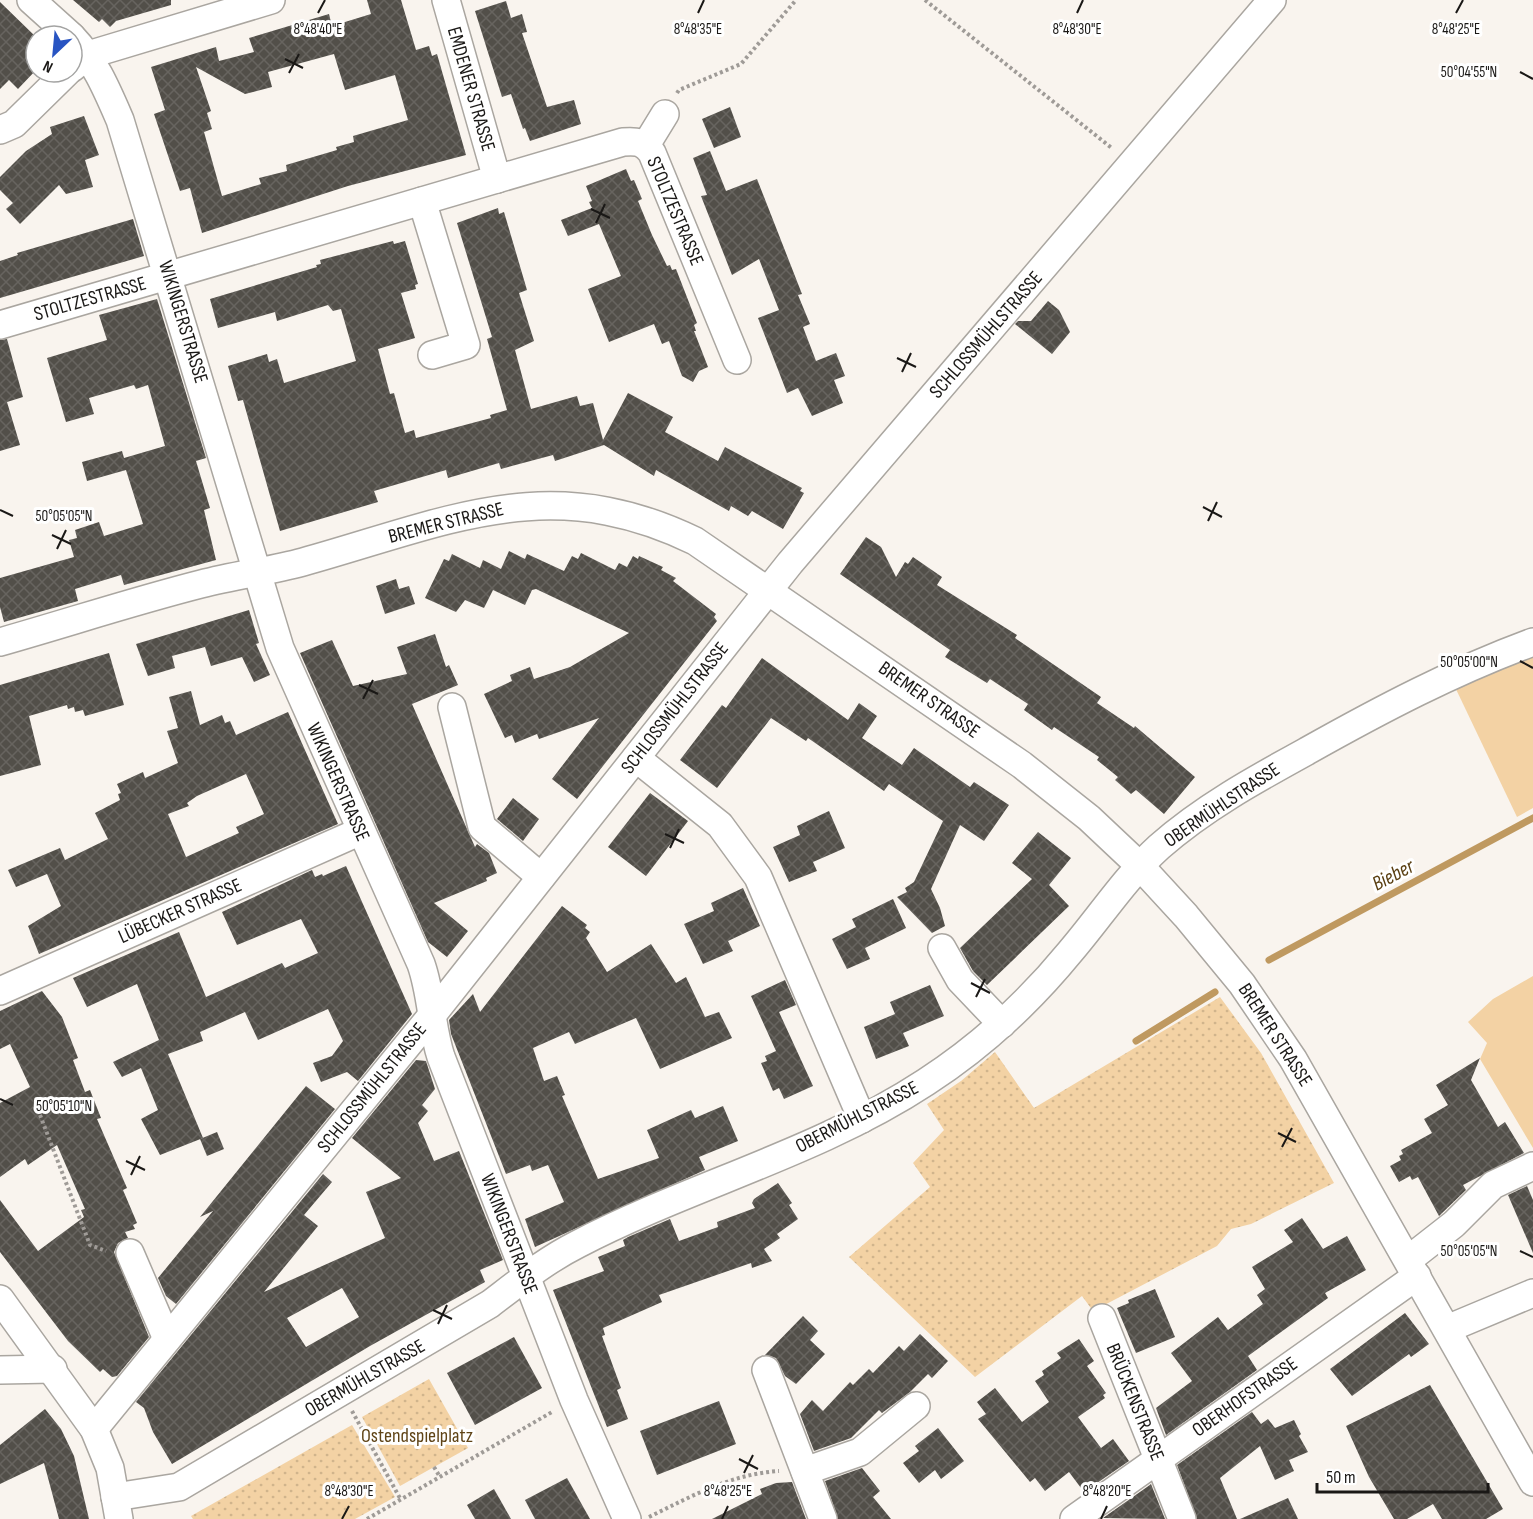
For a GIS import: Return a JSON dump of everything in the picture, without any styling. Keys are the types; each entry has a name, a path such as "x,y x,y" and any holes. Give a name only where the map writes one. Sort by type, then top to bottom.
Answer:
{"street":[{"name":"WIKINGERSTRASSE","path":"31,0 53,24"},
{"path":"84,47 271,0"},
{"name":"EMDENER STRASSE","path":"446,0 496,178"},
{"name":"SCHLOSSMÜHLSTRASSE","path":"94,1429 433,1014 769,590 1272,0"},
{"name":"WIKINGERSTRASSE","path":"84,62 120,120 289,672 421,964 430,992 441,1057 574,1400 627,1519"},
{"path":"0,130 14,124 56,84"},
{"path":"646,145 665,114"},
{"name":"STOLTZESTRASSE","path":"0,325 496,178 623,142 638,141 646,145 652,153 737,360"},
{"path":"422,201 465,345 432,355"},
{"name":"BREMER STRASSE","path":"0,642 204,583 259,573 483,510 564,504 614,511 671,529 712,552 769,590 1022,765 1089,818 1140,866 1212,946 1274,1029 1533,1482"},
{"name":"OBERMÜHLSTRASSE","path":"117,1508 179,1487 490,1304 525,1276 597,1234 862,1119 934,1077 1002,1024 1051,975 1140,866 1160,846 1195,818 1266,773 1432,684 1533,642"},
{"path":"452,707 482,827 541,877"},
{"path":"636,758 720,825 758,877 862,1119"},
{"name":"LÜBECKER STRASSE","path":"0,991 361,831"},
{"path":"942,948 960,980 1002,1024"},
{"name":"OBERHOFSTRASSE","path":"1074,1519 1412,1268 1493,1185 1533,1166"},
{"path":"130,1253 167,1339"},
{"path":"1447,1329 1533,1293"},
{"path":"0,1299 53,1369 94,1429 106,1457 117,1508"},
{"name":"BRÜCKENSTRASSE","path":"1102,1318 1182,1519"},
{"path":"0,1370 53,1369"},
{"path":"766,1370 824,1519"},
{"path":"805,1471 860,1452 916,1406"}],"path":[{"path":"665,114 680,90 741,64 796,0"},
{"path":"925,0 1132,165"},
{"path":"40,1115 90,1245 117,1255 130,1253"},
{"path":"341,1392 381,1457 401,1500"},
{"path":"367,1519 574,1400"},
{"path":"434,1467 440,1478"},
{"path":"646,1519 723,1481 753,1472 805,1471"}],"green space":[{"path":"1533,653 1533,808 1517,817 1454,685"},
{"path":"1533,976 1533,1148 1480,1059 1487,1043 1468,1022 1493,999"},
{"path":"1220,997 1261,1053 1334,1183 1251,1224 1231,1229 1217,1246 1093,1311 1082,1296 975,1377 849,1257 930,1187 913,1163 944,1130 927,1104 961,1081 995,1052 1034,1108"},
{"name":"Ostendspielplatz","path":"429,1379 468,1448 400,1486 362,1417"},
{"path":"352,1425 395,1497 355,1519 193,1519 191,1516"}],"building":[{"path":"73,0 171,0 171,5 116,21 110,27 102,19 99,22"},
{"path":"367,0 401,0 416,50 429,46 432,56 437,54 466,155 348,186 202,233 190,188 180,191 154,114 165,110 151,67 216,47 219,61 254,52 249,38 329,14 332,26 371,14","holes":["334,54 345,90 395,75 408,120 353,136 354,142 336,147 337,150 286,165 287,171 259,178 261,184 222,196 204,132 212,129 207,113 211,111 196,67 245,94 272,87 268,72"]},
{"path":"506,1 511,18 522,14 527,32 522,33 547,107 574,100 581,124 530,141 525,128 523,129 511,94 502,97 475,11"},
{"path":"0,2 24,25 24,83 18,89 9,80 0,89"},
{"path":"730,107 741,137 714,148 702,119"},
{"path":"84,116 99,155 85,160 93,187 66,194 59,185 20,224 6,209 13,203 0,190 0,177 26,151 52,134 50,127"},
{"path":"710,151 726,191 757,179 802,294 798,295 810,324 803,327 816,361 836,353 845,376 834,380 843,403 812,416 798,388 787,393 758,318 779,310 759,259 732,275 701,196 707,195 693,158"},
{"path":"626,169 631,181 634,180 642,199 638,201 652,235 667,266 670,265 672,270 676,269 697,323 694,325 696,331 694,331 708,367 699,371 693,382 682,376 669,341 662,344 654,324 609,342 588,289 621,276 599,224 568,236 561,220 592,208 589,202 592,201 586,186"},
{"path":"498,208 499,214 504,212 527,290 519,293 534,341 515,350 531,409 577,396 580,406 593,403 603,440 628,393 673,417 665,432 718,461 725,447 802,488 800,491 804,493 783,529 752,511 748,516 731,506 729,511 656,470 654,476 604,445 555,461 553,455 501,469 499,463 448,478 446,470 374,491 378,502 280,531 243,400 238,401 228,366 267,354 269,362 277,359 284,383 356,361 341,309 333,311 328,305 277,321 275,312 218,328 210,299 317,267 316,265 321,264 320,260 393,241 394,244 405,241 418,284 415,285 416,289 401,293 415,338 378,349 390,394 394,393 405,433 414,430 416,438 491,418 490,415 507,410 487,339 492,337 457,223"},
{"path":"133,219 144,256 0,298 0,261 18,255 17,253"},
{"path":"157,299 206,458 196,461 210,508 204,510 216,560 124,585 121,575 75,589 78,601 4,622 0,607 0,578 74,557 69,540 77,538 75,530 99,522 104,536 143,524 126,470 87,481 82,462 122,451 124,458 165,446 148,385 136,389 134,385 89,398 94,414 66,422 47,358 107,340 99,315"},
{"path":"1048,301 1059,310 1070,332 1052,354 1015,324 1018,321 1031,321"},
{"path":"7,339 23,397 7,402 20,445 0,451 0,340"},
{"path":"866,537 881,547 896,577 905,562 908,564 913,557 942,577 937,585 1017,635 1015,638 1101,697 1097,703 1134,728 1135,726 1195,777 1164,814 1136,790 1131,794 1115,780 1118,777 1097,760 1099,757 1054,727 1052,730 1024,710 1028,704 990,679 987,683 945,657 950,650 840,574"},
{"path":"509,551 525,559 527,554 564,571 572,556 578,559 581,553 615,570 619,563 627,567 633,556 638,559 639,556 663,567 661,570 676,578 673,581 716,614 714,617 717,621 577,799 552,779 599,718 539,739 537,734 515,743 512,735 505,738 484,694 512,681 510,675 530,667 534,679 570,667 629,633 536,589 532,590 525,605 493,590 484,608 465,600 456,612 425,598 444,559 449,561 452,554 480,568 483,560 501,569"},
{"path":"396,579 399,589 409,586 415,604 385,614 376,586"},
{"path":"249,610 259,643 256,644 270,675 254,682 242,657 211,666 205,647 172,656 175,668 148,676 136,644"},
{"path":"435,634 446,667 449,665 458,685 412,704 475,847 477,844 489,853 497,873 486,878 487,881 434,903 468,931 447,957 428,942 300,653 332,640 353,686 407,674 397,647"},
{"path":"109,653 124,705 85,716 83,710 75,712 74,707 68,709 67,705 29,716 41,765 0,776 0,685"},
{"path":"762,658 848,720 859,703 877,716 862,738 902,765 914,748 970,787 974,782 1009,805 984,841 960,825 931,889 945,926 932,933 897,897 907,892 905,888 914,882 943,821 889,784 884,791 808,738 806,741 771,718 717,788 680,760 722,705 726,708"},
{"path":"191,691 200,725 222,715 225,723 230,721 236,735 288,712 338,824 39,954 28,926 61,906 47,874 16,887 8,870 60,848 65,860 108,839 95,813 120,800 118,794 121,793 117,784 143,772 145,778 178,763 167,731 178,728 169,697","holes":["246,774 264,814 236,827 239,833 186,857 168,814 189,806 187,803 197,796"]},
{"path":"650,793 688,821 646,876 608,847"},
{"path":"513,798 539,819 523,841 497,819"},
{"path":"829,811 845,848 813,862 817,871 789,882 773,847 800,835 797,826"},
{"path":"1038,832 1071,858 1049,885 1069,906 987,985 973,971 960,948 1032,879 1012,863"},
{"path":"346,866 412,1014 358,1081 347,1072 321,1082 313,1063 332,1056 343,1041 328,1009 258,1040 245,1012 200,1032 203,1041 168,1054 203,1138 160,1155 141,1119 158,1110 141,1068 122,1077 113,1062 159,1040 137,984 87,1007 73,978 179,932 206,997 282,963 285,968 318,953 301,919 237,945 222,912 312,870 315,877"},
{"path":"743,888 760,926 728,941 733,951 703,964 684,924 714,911 711,903"},
{"path":"893,899 906,928 865,948 870,959 847,969 832,939 856,927 852,919"},
{"path":"562,906 587,925 585,928 590,932 586,938 607,972 651,944 676,983 686,977 705,1017 719,1012 732,1038 660,1069 636,1018 575,1044 569,1032 533,1048 544,1081 557,1076 565,1095 562,1096 598,1179 659,1158 647,1130 691,1110 695,1118 723,1106 738,1141 699,1157 705,1170 535,1247 525,1219 564,1202 548,1165 532,1171 530,1165 506,1174 451,1034 449,1020 473,994 480,1012"},
{"path":"785,980 796,1005 779,1012 813,1086 784,1099 779,1088 773,1091 761,1063 767,1061 765,1056 776,1051 751,996"},
{"path":"930,985 944,1016 903,1033 909,1046 876,1059 864,1027 895,1014 890,1002"},
{"path":"42,991 62,1017 78,1058 73,1060 85,1092 90,1090 101,1118 97,1119 127,1188 123,1190 137,1223 133,1225 135,1229 125,1232 128,1238 118,1243 114,1252 149,1337 117,1376 112,1377 103,1369 100,1372 68,1341 0,1252 0,1200 38,1251 84,1217 81,1210 85,1209 57,1145 28,1165 25,1159 0,1177 0,1103 30,1087 10,1044 0,1049 0,1011"},
{"path":"1480,1058 1471,1080 1498,1127 1505,1122 1524,1153 1463,1185 1466,1190 1439,1216 1418,1177 1412,1180 1410,1176 1399,1182 1390,1166 1401,1160 1399,1156 1403,1154 1401,1150 1432,1133 1424,1119 1448,1105 1436,1085"},
{"path":"416,1060 426,1061 435,1089 422,1105 428,1111 418,1123 434,1161 459,1151 503,1260 480,1270 485,1282 370,1346 172,1464 153,1432 144,1408 136,1402 323,1174 332,1182 304,1215 318,1226 264,1292 385,1238 366,1192 401,1178 352,1138","holes":["342,1288 359,1317 306,1347 287,1318"]},
{"path":"306,1086 335,1109 176,1304 166,1296 158,1278 213,1211 200,1217"},
{"path":"217,1132 224,1149 207,1156 200,1139"},
{"path":"778,1183 792,1203 789,1205 798,1219 777,1234 780,1238 764,1249 772,1261 752,1268 751,1263 659,1295 662,1302 603,1328 605,1335 602,1336 621,1388 617,1390 628,1419 607,1427 553,1290 604,1271 598,1257 625,1246 623,1240 628,1237 670,1219 679,1241 718,1227 717,1222 755,1208 752,1203 754,1199"},
{"path":"1527,1186 1533,1200 1533,1253 1508,1195"},
{"path":"1302,1218 1323,1249 1347,1236 1366,1270 1325,1293 1328,1298 1248,1356 1257,1370 1166,1435 1156,1408 1192,1381 1171,1353 1218,1317 1228,1330 1263,1304 1257,1295 1265,1289 1252,1267 1293,1242 1284,1230"},
{"path":"1155,1289 1175,1337 1136,1353 1117,1308 1129,1303 1128,1300"},
{"path":"1405,1313 1429,1344 1411,1357 1409,1354 1352,1396 1330,1369"},
{"path":"803,1316 818,1331 810,1340 825,1354 796,1384 785,1376 776,1358 765,1355"},
{"path":"920,1334 948,1361 932,1378 928,1374 910,1392 882,1413 879,1410 851,1438 814,1451 800,1414 812,1400 823,1411 850,1382 853,1385 869,1369 873,1373 899,1346 904,1351"},
{"path":"514,1337 542,1388 475,1425 447,1373"},
{"path":"1079,1339 1094,1361 1087,1366 1106,1393 1103,1395 1105,1398 1078,1417 1101,1448 1113,1439 1129,1461 1084,1492 1069,1472 1045,1491 1035,1478 1030,1482 978,1419 986,1414 977,1402 995,1388 1022,1422 1049,1402 1035,1381 1044,1375 1042,1371 1061,1358 1057,1353"},
{"path":"1430,1385 1503,1509 1486,1519 1442,1519 1433,1504 1407,1519 1394,1519 1369,1477 1346,1426"},
{"path":"719,1401 736,1444 657,1475 640,1431"},
{"path":"45,1409 61,1429 74,1456 89,1519 59,1519 44,1463 0,1484 0,1445"},
{"path":"1252,1412 1261,1424 1268,1419 1275,1428 1294,1420 1301,1434 1299,1436 1308,1452 1289,1460 1294,1471 1275,1480 1260,1446 1220,1478 1237,1519 1197,1519 1177,1465"},
{"path":"938,1428 964,1461 941,1479 935,1470 919,1483 903,1463 919,1451 915,1446"},
{"path":"862,1468 880,1491 873,1497 891,1519 838,1519 825,1481"},
{"path":"567,1478 590,1519 535,1519 525,1500"},
{"path":"792,1482 806,1519 712,1519 762,1494 760,1489 776,1483"},
{"path":"1151,1484 1165,1519 1103,1518 1147,1487"},
{"path":"494,1489 511,1519 475,1519 467,1505"},
{"path":"1288,1498 1298,1519 1240,1519"}],"waterway":[{"name":"Bieber","path":"1269,960 1533,818"},
{"name":"Bieber","path":"1136,1041 1215,992"}]}
